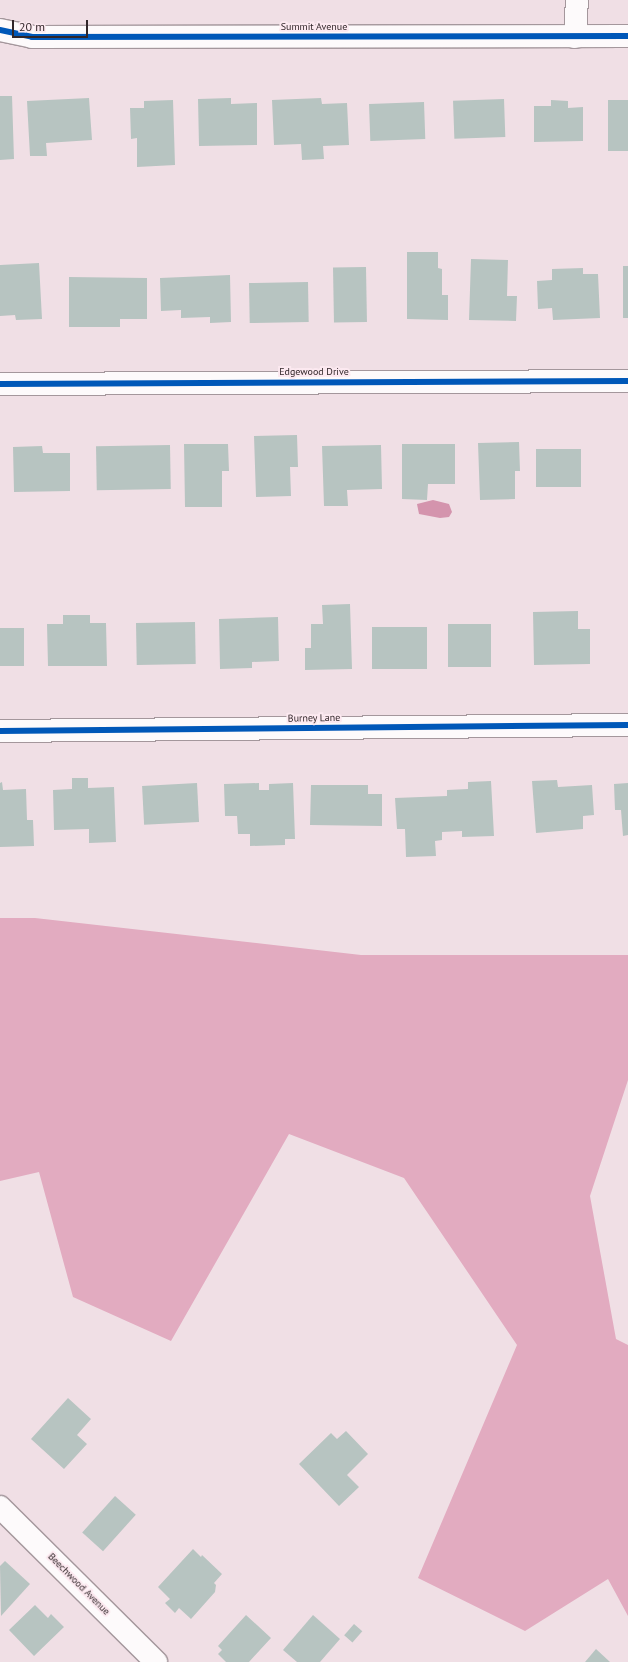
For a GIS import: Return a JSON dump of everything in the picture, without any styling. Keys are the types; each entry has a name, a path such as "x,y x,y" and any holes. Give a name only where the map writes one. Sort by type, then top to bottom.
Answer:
{"street":[{"path":"575,37 577,0"},
{"name":"Summit Avenue","path":"0,30 32,37 628,36"},
{"name":"Edgewood Drive","path":"0,384 628,381"},
{"name":"Burney Lane","path":"0,731 628,726"},
{"name":"Beechwood Avenue","path":"0,1508 156,1662"}],"shaded area":[{"path":"433,500 449,504 452,512 449,517 440,518 419,514 417,504"},
{"path":"0,918 35,918 361,955 628,955 628,1080 590,1196 616,1339 628,1345 628,1616 608,1579 525,1631 418,1578 517,1345 404,1178 289,1134 171,1341 73,1297 39,1172 0,1181"}],"building":[{"path":"0,96 12,96 14,159 0,160"},
{"path":"89,98 92,140 46,143 47,156 30,156 27,101"},
{"path":"231,98 231,104 257,103 257,145 199,146 198,99"},
{"path":"321,98 322,104 347,103 349,145 323,146 324,159 302,160 301,144 274,145 272,100"},
{"path":"504,99 505,137 454,139 453,101"},
{"path":"173,100 175,165 137,167 137,138 131,139 130,108 144,108 144,101"},
{"path":"551,100 568,101 568,108 583,107 583,141 534,142 534,106 551,106"},
{"path":"608,100 628,100 628,151 608,151"},
{"path":"424,102 425,139 370,141 369,104"},
{"path":"407,252 438,252 438,268 442,269 442,295 448,295 448,320 407,319"},
{"path":"471,259 508,260 507,296 517,296 516,321 469,320"},
{"path":"39,263 42,319 16,320 15,315 0,316 0,265"},
{"path":"623,266 628,266 628,318 623,318"},
{"path":"366,267 367,322 334,323 333,268"},
{"path":"583,268 583,274 598,274 600,318 553,320 552,308 538,309 537,281 552,280 552,269"},
{"path":"230,275 231,322 210,323 210,317 181,318 181,310 161,311 160,278"},
{"path":"69,277 147,278 147,319 120,319 120,327 69,327"},
{"path":"308,282 309,322 250,323 249,283"},
{"path":"297,435 298,467 290,467 291,496 256,497 254,436"},
{"path":"519,442 520,471 515,471 515,499 480,500 478,443"},
{"path":"184,444 228,444 229,471 222,471 222,507 185,507"},
{"path":"402,444 455,444 455,484 428,484 427,500 402,499"},
{"path":"170,445 171,489 97,490 96,446"},
{"path":"381,445 382,489 347,490 348,506 324,506 322,446"},
{"path":"42,446 43,453 70,453 70,491 14,492 13,447"},
{"path":"536,449 581,449 581,487 536,487"},
{"path":"350,604 352,669 305,670 305,648 311,648 311,624 323,624 322,605"},
{"path":"578,611 578,629 590,629 590,664 534,665 533,612"},
{"path":"63,615 90,615 90,623 106,623 107,666 48,666 47,624 63,624"},
{"path":"278,617 279,661 252,662 252,668 220,669 219,619"},
{"path":"195,622 196,664 137,665 136,623"},
{"path":"448,624 491,624 491,667 448,667"},
{"path":"372,627 427,627 427,669 372,669"},
{"path":"0,628 24,628 24,666 0,666"},
{"path":"72,778 88,778 88,788 114,787 116,842 89,843 89,829 54,830 53,790 72,789"},
{"path":"557,780 558,787 592,785 594,815 583,816 583,829 536,833 532,781"},
{"path":"491,781 494,836 462,837 462,831 442,832 442,840 435,841 436,856 406,857 405,829 397,829 395,798 447,796 447,790 468,789 468,782"},
{"path":"2,782 3,790 26,789 27,820 33,820 34,846 0,847 0,783"},
{"path":"197,783 199,822 144,825 142,786"},
{"path":"259,783 259,790 269,790 269,784 293,783 295,839 285,839 285,845 250,846 250,834 238,834 237,816 225,816 224,784"},
{"path":"628,783 628,835 623,836 621,810 615,810 614,784"},
{"path":"311,785 368,785 368,794 382,794 382,826 310,825"},
{"path":"68,1398 91,1419 77,1435 87,1444 64,1469 31,1439"},
{"path":"346,1431 368,1454 347,1475 359,1487 339,1506 299,1464 331,1433 337,1439"},
{"path":"115,1496 136,1515 103,1551 82,1532"},
{"path":"193,1549 201,1557 202,1555 222,1574 214,1583 216,1585 215,1592 191,1619 179,1608 175,1613 165,1603 170,1599 158,1587"},
{"path":"5,1561 30,1584 1,1616 0,1566"},
{"path":"35,1605 48,1618 51,1614 64,1627 34,1656 9,1630"},
{"path":"246,1615 271,1638 249,1662 226,1662 218,1654 222,1650 218,1646"},
{"path":"313,1615 340,1639 320,1662 297,1662 283,1650"},
{"path":"354,1624 362,1631 352,1643 344,1635"},
{"path":"596,1649 610,1662 585,1662"}],"cycle path":[{"path":"0,30 32,37 628,36"},
{"path":"0,384 628,381"},
{"path":"0,731 628,725"}]}
